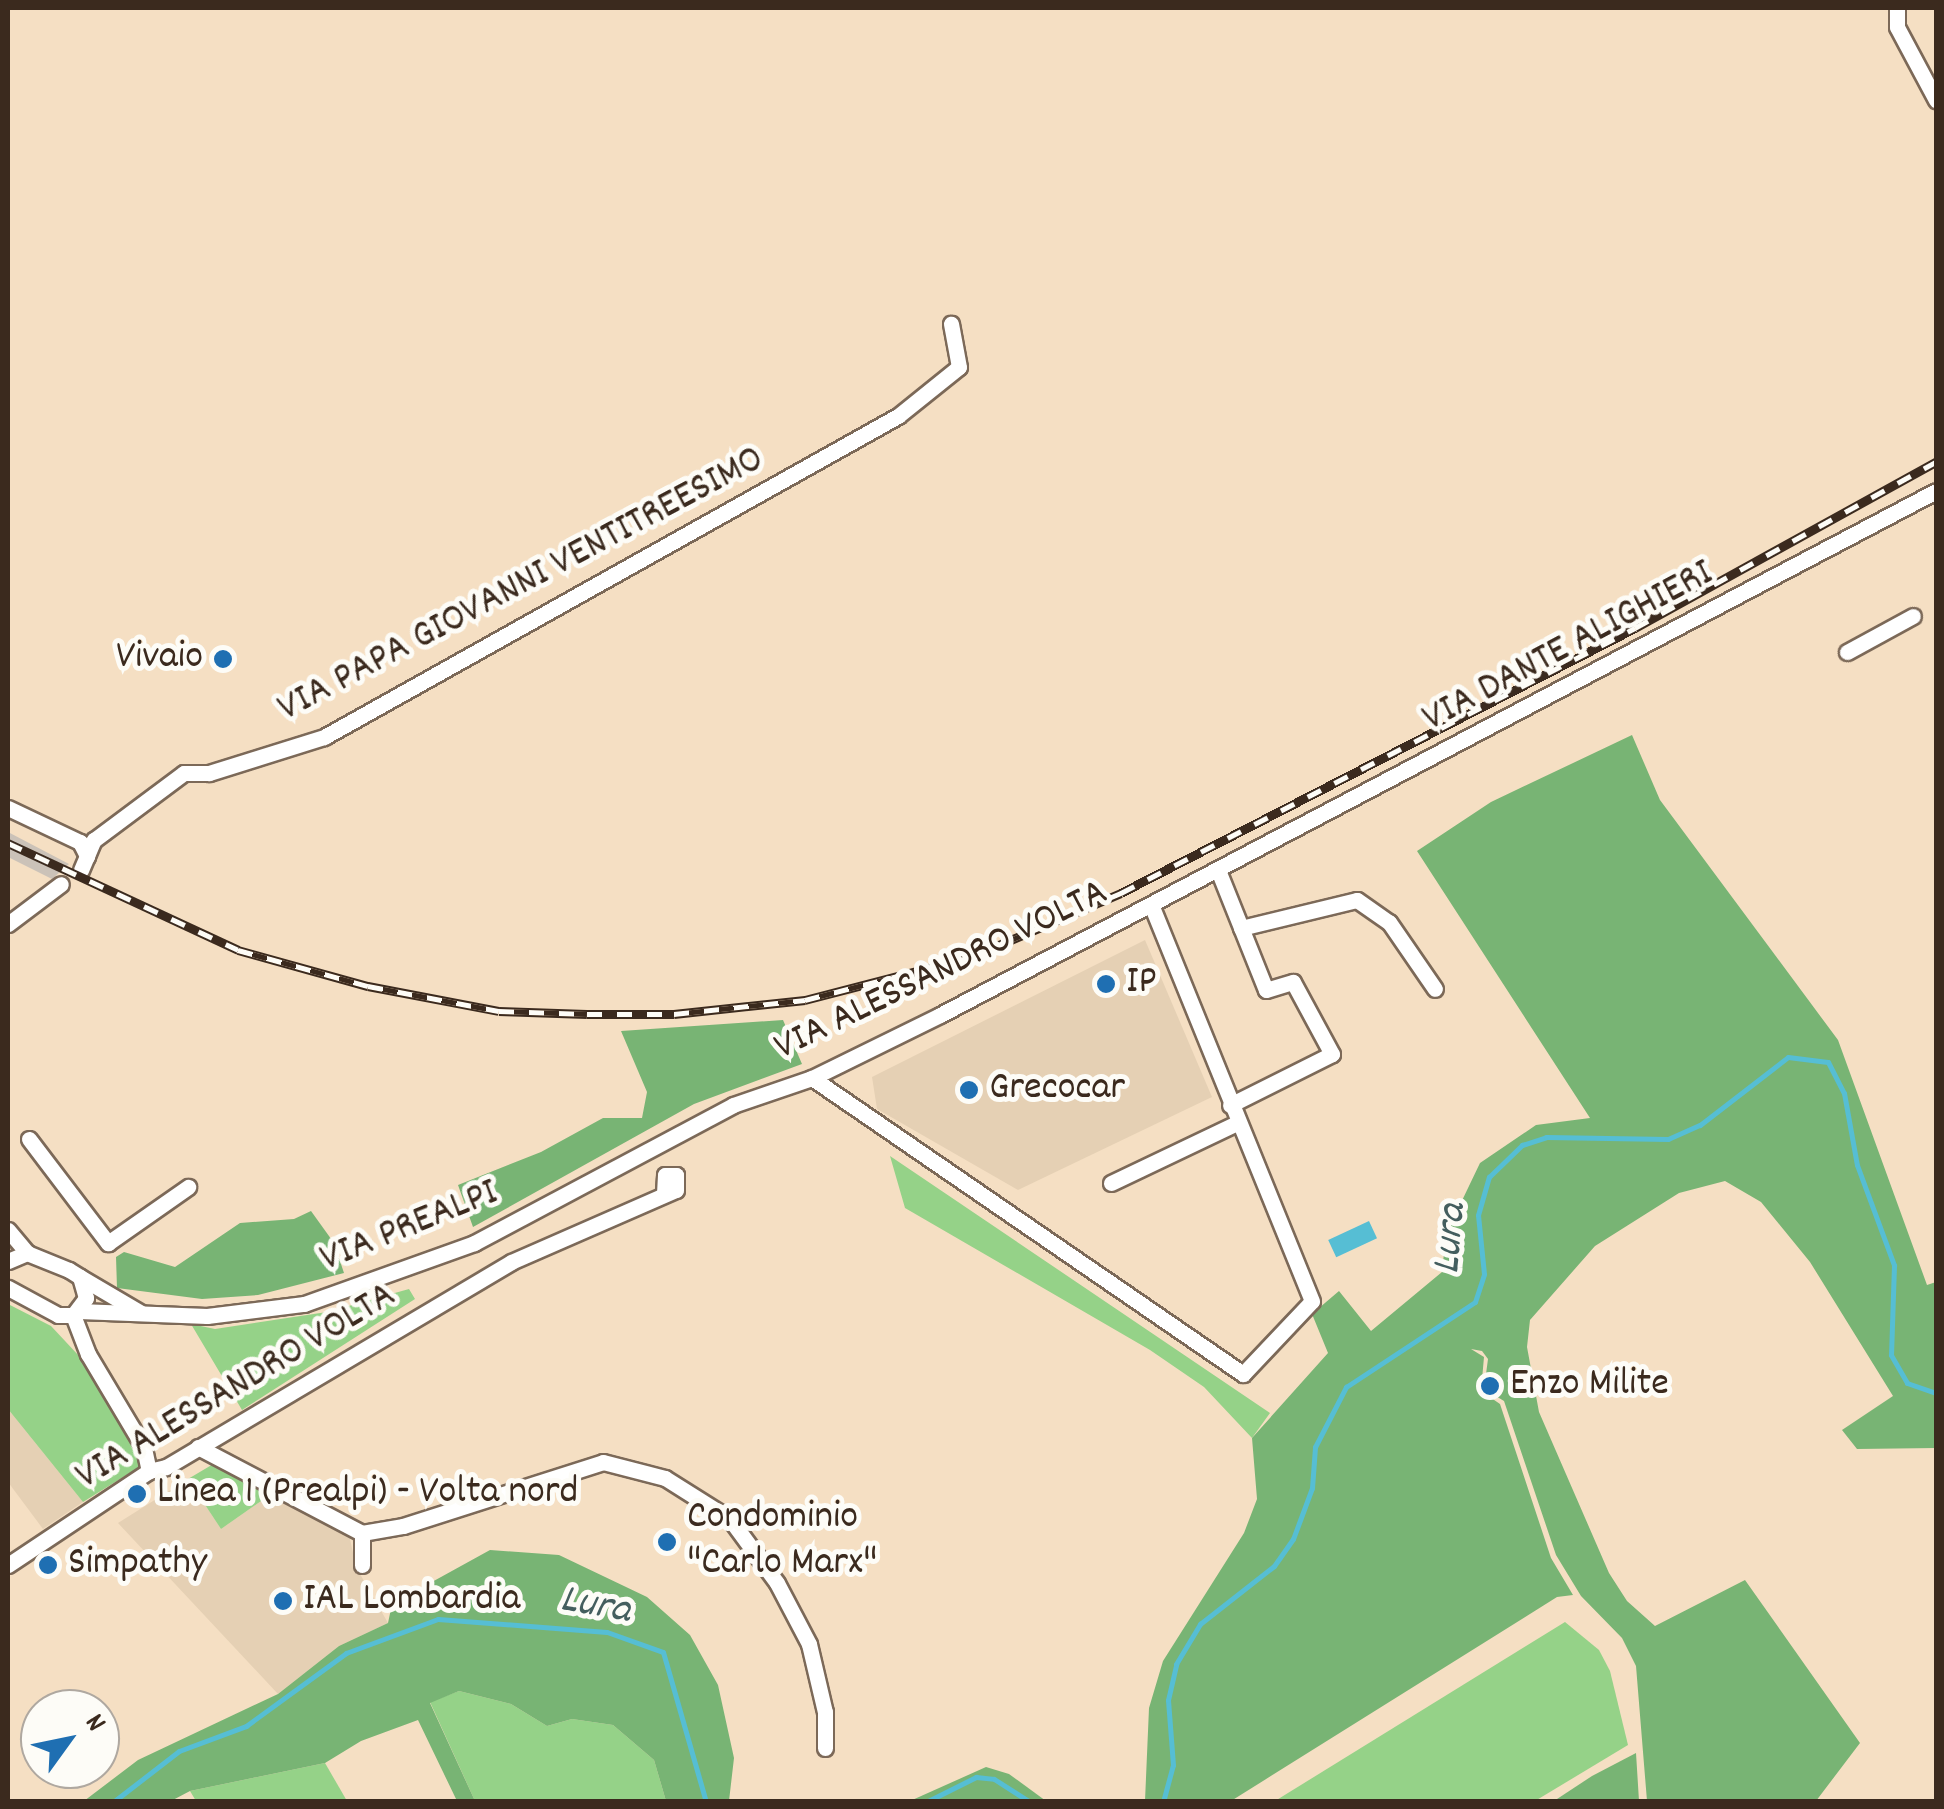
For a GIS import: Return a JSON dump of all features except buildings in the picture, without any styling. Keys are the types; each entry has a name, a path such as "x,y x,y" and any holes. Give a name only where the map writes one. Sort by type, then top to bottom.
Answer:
{"street":[{"path":"1897,8 1897,26 1936,100"},
{"name":"VIA PAPA GIOVANNI VENTITREESIMO","path":"8,808 80,842 84,863 94,840 184,773 209,773 324,736 898,416 959,367 951,324"},
{"name":"VIA DANTE ALIGHIERI","path":"1225,866 1936,490"},
{"path":"1847,652 1914,616"},
{"path":"1225,866 1241,928 1266,990 1293,982 1332,1054 1230,1105"},
{"name":"VIA ALESSANDRO VOLTA","path":"679,1133 812,1078 1225,866"},
{"path":"8,924 61,884"},
{"path":"1241,928 1357,900 1389,922 1435,990"},
{"path":"812,1078 1243,1374 1312,1301 1282,1237 1151,905"},
{"path":"1111,1183 1237,1123"},
{"name":"VIA PREALPI","path":"47,1311 208,1316 304,1304 391,1277 572,1194 679,1133"},
{"path":"29,1139 108,1243 188,1188"},
{"name":"VIA ALESSANDRO VOLTA","path":"8,1565 149,1471 198,1447 511,1262 664,1193"},
{"path":"8,1230 13,1255"},
{"name":"VIA PREALPI","path":"13,1255 80,1277 144,1315"},
{"path":"80,1277 86,1292 76,1313 88,1354"},
{"path":"8,1290 47,1311 88,1354 144,1448 149,1471"},
{"path":"198,1447 362,1533 403,1526 603,1462 665,1478 730,1519 777,1583 809,1644 825,1712 825,1748"},
{"path":"362,1533 362,1565"}],"shaded area":[{"path":"8,832 69,864 52,879 8,857"},
{"path":"1145,940 1212,1097 1018,1190 877,1109 872,1077"},
{"path":"8,1409 83,1502 43,1529 8,1482"},
{"name":"IAL Lombardia","path":"188,1479 221,1529 271,1494 349,1534 356,1567 388,1623 339,1646 278,1694 118,1523"}],"green space":[{"path":"1632,735 1660,800 1838,1040 1927,1285 1936,1282 1936,1448 1857,1449 1842,1430 1893,1396 1810,1262 1761,1202 1725,1181 1679,1193 1595,1246 1530,1320 1527,1347 1539,1412 1609,1573 1627,1601 1655,1626 1745,1580 1860,1743 1816,1801 1647,1801 1636,1666 1622,1638 1581,1596 1556,1555 1504,1401 1484,1389 1488,1359 1482,1351 1471,1349 1484,1357 1481,1391 1500,1404 1551,1558 1573,1595 1557,1597 1231,1801 1145,1801 1149,1708 1163,1661 1244,1533 1257,1499 1252,1438 1328,1353 1312,1314 1339,1291 1371,1331 1442,1272 1446,1234 1480,1163 1536,1125 1590,1118 1417,851 1491,802"},
{"path":"783,1020 802,1064 694,1104 473,1227 458,1185 541,1152 603,1118 642,1118 647,1092 621,1031"},
{"path":"890,1156 1270,1413 1252,1438 1204,1387 1150,1350 905,1208"},
{"path":"311,1211 334,1243 344,1273 258,1295 202,1299 117,1288 116,1257 124,1252 175,1267 240,1223 294,1219"},
{"path":"409,1289 415,1299 242,1410 191,1324 215,1329 327,1312"},
{"path":"8,1304 51,1326 80,1357 142,1457 141,1466 83,1502 8,1409"},
{"path":"215,1463 271,1494 221,1529 188,1479"},
{"path":"490,1550 559,1555 647,1597 690,1635 718,1685 734,1758 729,1801 666,1801 654,1760 613,1725 572,1719 547,1726 511,1704 459,1691 430,1703 475,1801 457,1801 418,1720 361,1741 325,1763 190,1791 171,1801 84,1801 100,1789 120,1789 120,1774 138,1760 278,1694 339,1646 388,1623 392,1604"},
{"path":"1565,1622 1599,1650 1610,1671 1628,1745 1535,1801 1275,1801"},
{"path":"459,1691 511,1704 547,1726 572,1719 613,1725 654,1760 666,1801 475,1801 430,1702"},
{"path":"1636,1753 1639,1801 1554,1801 1592,1776"},
{"path":"325,1763 347,1801 196,1801 190,1791"},
{"path":"986,1767 1009,1774 1046,1801 910,1801"}],"water":[{"path":"1369,1221 1377,1238 1336,1257 1328,1240"}],"waterway":[{"name":"Lura","path":"1163,1802 1173,1765 1168,1700 1176,1664 1200,1624 1274,1566 1293,1539 1312,1488 1315,1447 1346,1387 1475,1302 1484,1274 1478,1215 1489,1177 1522,1145 1546,1137 1668,1139 1700,1125 1788,1057 1828,1062 1844,1093 1857,1165 1894,1265 1891,1355 1907,1383 1936,1393"},
{"name":"Lura","path":"113,1802 179,1751 246,1726 346,1653 438,1619 607,1632 663,1652 706,1802"},
{"name":"Lura","path":"926,1802 976,1777 994,1779 1030,1802"}],"railway":[{"path":"8,843 238,950 368,986 499,1011 587,1014 674,1014 805,1000 971,957 1121,893 1635,628 1936,462"}],"place":[{"name":"Vivaio","path":"223,659"},
{"name":"IP","path":"1106,984"},
{"name":"Grecocar","path":"969,1090"},
{"name":"Enzo Milite","path":"1490,1386"},
{"name":"Linea 1 (Prealpi) - Volta nord","path":"137,1494"},
{"name":"Condominio \"Carlo Marx\"","path":"667,1542"},
{"name":"Simpathy","path":"48,1565"},
{"name":"IAL Lombardia","path":"283,1601"}]}
